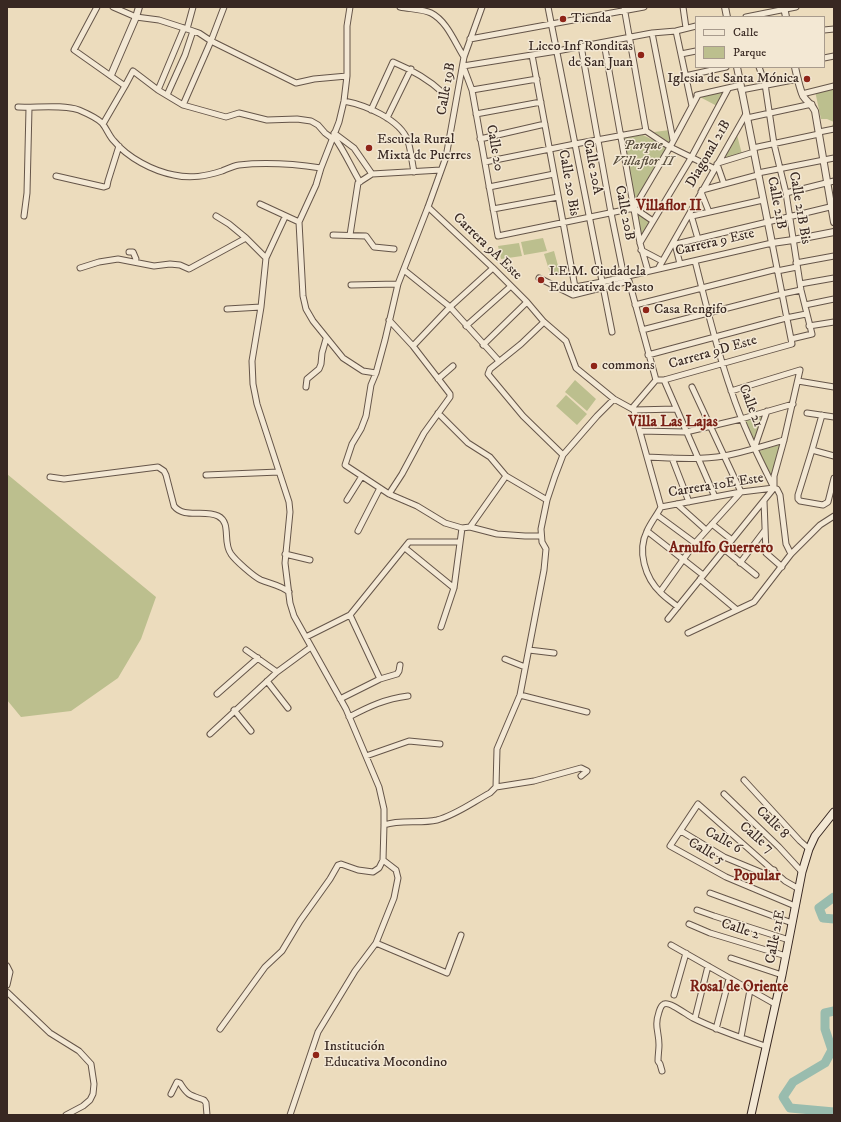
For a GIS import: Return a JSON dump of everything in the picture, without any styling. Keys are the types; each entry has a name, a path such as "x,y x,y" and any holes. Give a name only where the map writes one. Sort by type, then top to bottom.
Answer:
{"main road":[{"name":"Calle 21E","path":"751,1115 786,956 802,872 809,849 816,836 834,812"}],"street":[{"path":"97,7 74,50 125,86"},
{"path":"113,7 136,17 159,20 199,33 211,41 296,83 314,79 347,76"},
{"path":"111,75 139,7"},
{"path":"167,95 185,55 193,7"},
{"path":"183,105 224,7"},
{"path":"350,7 347,26 347,76 344,101 339,122 316,185 298,222 303,296 309,315 326,339 343,358 364,372 376,373"},
{"path":"400,7 430,10"},
{"path":"464,57 482,7"},
{"name":"Calle 20A","path":"548,7 612,332"},
{"path":"470,39 624,9 644,7"},
{"path":"683,7 686,28"},
{"path":"750,16 784,8 796,7"},
{"path":"624,9 646,131"},
{"name":"Calle 19B","path":"362,476 345,465 352,444 361,429 366,416 371,385 376,373 398,284 446,157 463,66 464,57 443,22 430,10"},
{"path":"463,66 557,51 652,33 676,31 695,26"},
{"path":"158,90 188,30"},
{"path":"676,31 692,106"},
{"path":"652,33 673,140"},
{"path":"604,42 641,250 648,271"},
{"name":"Calle 20B","path":"581,46 624,277"},
{"path":"680,54 695,51"},
{"name":"Calle 20 Bis","path":"532,55 575,287 603,284"},
{"path":"372,110 393,62 428,80 442,92"},
{"name":"Calle 20","path":"463,66 472,90 498,236 563,222"},
{"path":"685,76 721,68"},
{"name":"Calle 21B","path":"737,68 791,341"},
{"name":"Calle 21B Bis","path":"759,68 765,84 774,144 786,193 801,290 812,334"},
{"path":"795,68 802,94 807,101 812,104 815,111 824,160 831,182 834,222"},
{"path":"387,118 411,70"},
{"path":"103,124 133,71 158,90 183,105 226,117 239,113 267,120 311,120 318,125 324,133 334,136 354,148 372,174"},
{"path":"472,90 537,79"},
{"path":"689,97 728,89 798,79"},
{"path":"802,94 834,86"},
{"path":"640,243 691,158 728,89"},
{"path":"634,208 670,147 698,95"},
{"path":"344,101 357,104 387,118 402,132 408,141 414,172"},
{"path":"476,114 541,102"},
{"path":"746,116 769,114 812,104"},
{"path":"18,107 68,108 78,110 93,117 103,124 119,146 144,164 174,176 196,177 238,166 262,164 298,165 321,168"},
{"path":"24,216 27,193 29,108"},
{"name":"Diagonal 21B","path":"658,268 674,244 702,191 746,116"},
{"path":"480,139 545,124"},
{"path":"485,162 646,131 670,147 691,158 717,165 753,150 834,129"},
{"path":"334,136 360,182"},
{"path":"56,176 104,187 107,186 119,146"},
{"path":"709,212 702,191 780,168 834,158"},
{"path":"717,165 724,184"},
{"path":"350,235 358,183 372,174 441,170"},
{"path":"489,188 554,174"},
{"path":"786,193 831,182"},
{"path":"493,209 558,197"},
{"path":"698,239 691,214 709,212 764,200"},
{"path":"260,204 298,222"},
{"path":"680,264 674,244 833,206"},
{"name":"Carrera 9A Este","path":"428,207 493,268 527,302 544,322 566,342 576,368 614,399 634,410"},
{"path":"563,222 634,208 653,221"},
{"path":"216,216 229,224 246,238 266,258"},
{"path":"220,1030 265,967 282,951 300,921 330,879 338,865 341,864 358,870 373,872 379,868 382,860 384,809 379,788 349,717 294,616 288,592 286,554 290,512 289,502 257,404 253,384 252,361 261,307 266,258 285,217"},
{"name":"Carrera 9 Este","path":"603,284 658,268 696,261 772,243 834,232"},
{"path":"333,235 366,236 374,247 394,249"},
{"path":"80,268 99,262 118,259 154,266 170,264 180,265 189,269 246,238"},
{"path":"641,250 662,261"},
{"path":"129,252 133,252 136,259 135,262"},
{"path":"634,305 834,256"},
{"name":"Calle 21","path":"696,261 722,363 741,419 754,449 774,488 777,489 780,495 786,544 791,554"},
{"path":"413,346 450,307 493,268"},
{"path":"404,270 450,307 499,361"},
{"path":"624,277 629,281 634,305 656,380"},
{"path":"539,278 573,295 603,284 629,281"},
{"path":"800,284 834,278"},
{"path":"352,285 398,284"},
{"path":"466,326 511,286"},
{"path":"642,330 708,312 801,290"},
{"path":"805,305 834,299"},
{"path":"483,345 527,302"},
{"path":"227,309 261,307"},
{"path":"648,355 806,314"},
{"path":"389,320 413,346 450,394 450,397 424,433 402,474 389,494"},
{"path":"544,322 521,344 490,369 488,374 523,416 564,455"},
{"path":"809,326 834,322"},
{"name":"Carrera 9D Este","path":"634,410 633,407 656,380 664,380 722,363 812,334"},
{"path":"306,387 307,379 319,369 322,364 322,353 326,339"},
{"path":"438,379 452,366"},
{"path":"668,619 774,488 774,476 793,404 800,370 731,391"},
{"path":"664,380 715,497"},
{"path":"798,381 834,387"},
{"path":"660,592 706,530 741,492 692,387"},
{"path":"496,787 497,750 520,695 544,570 546,549 542,542 541,536 547,500 564,455 592,421 614,399"},
{"path":"640,431 686,432 741,419 793,404"},
{"path":"676,409 634,410 661,507 658,515 647,531 643,547 643,560 650,579 660,592 678,607"},
{"path":"754,449 767,411"},
{"path":"438,413 468,443 490,456 506,476 547,500"},
{"path":"807,413 834,417"},
{"path":"822,415 798,499 800,501 826,505 834,478"},
{"path":"647,457 698,458 724,456 784,440"},
{"path":"812,450 834,456"},
{"path":"672,458 689,502"},
{"path":"50,477 64,479 158,466 166,475 176,509 180,512 213,514 219,516 226,524 228,549 231,555 259,579 280,585 288,592"},
{"path":"206,475 279,472"},
{"path":"347,500 362,476 389,494 417,506 445,523 462,528 470,527 497,534 541,536"},
{"path":"470,527 506,476"},
{"path":"358,531 380,488"},
{"name":"Carrera 10E Este","path":"661,507 741,492 774,488"},
{"path":"764,500 766,553 782,567"},
{"path":"677,504 706,530"},
{"path":"658,515 696,543"},
{"path":"688,633 754,602 791,554 820,525 834,516"},
{"path":"712,524 732,540"},
{"path":"442,627 454,588 458,568 462,528"},
{"path":"740,563 765,530"},
{"path":"647,531 684,559 737,610"},
{"path":"306,638 350,615 406,548 409,542 460,542"},
{"path":"406,548 454,588"},
{"path":"724,550 756,575"},
{"path":"286,554 310,560"},
{"path":"350,615 380,679"},
{"path":"210,734 234,710 277,672 311,647"},
{"path":"246,650 277,672"},
{"path":"529,650 554,653"},
{"path":"217,694 258,658"},
{"path":"504,659 525,667"},
{"path":"340,699 380,679 397,674 400,665"},
{"path":"267,681 288,708"},
{"path":"520,695 587,712"},
{"path":"349,717 371,706 393,698 408,696"},
{"path":"234,710 251,731"},
{"path":"366,756 409,741 440,744"},
{"path":"384,825 437,820 452,814 490,793 496,787 534,781 581,768 587,771 581,776"},
{"path":"744,780 809,849"},
{"name":"Calle 8","path":"724,794 779,847 802,872"},
{"name":"Calle 7","path":"681,831 698,804 785,881 799,889"},
{"name":"Calle 5","path":"681,831 670,846 726,878 795,906"},
{"name":"Calle 6","path":"681,831 724,857 751,869 770,876 774,870"},
{"path":"290,1115 318,1032 355,971 376,943 394,898 398,878 396,870 382,860"},
{"path":"710,893 792,923"},
{"path":"697,910 789,940"},
{"name":"Calle 2","path":"689,924 710,933 786,956"},
{"path":"376,943 447,973 461,935"},
{"path":"671,945 775,1004"},
{"path":"674,995 686,953"},
{"path":"731,958 782,975"},
{"path":"7,966 10,972 7,985"},
{"path":"694,1018 708,966"},
{"path":"716,1029 729,979"},
{"path":"741,1037 750,990"},
{"path":"7,992 50,1033 80,1051 91,1064 94,1084 93,1094 90,1100 66,1115"},
{"path":"662,1070 658,1060 660,1045 656,1028 657,1018 662,1006 666,1003 672,1004 681,1011 716,1029 766,1046"},
{"path":"171,1094 175,1084 177,1082 180,1083 189,1095 194,1098 204,1100 206,1103 207,1115"}],"green space":[{"path":"834,87 834,122 827,119 821,119 815,91"},
{"path":"725,90 717,106 698,96"},
{"path":"834,122 834,129 830,129"},
{"path":"670,130 671,139 669,142 654,132"},
{"name":"Parque Villaflor II","path":"643,135 667,147 634,205 623,138"},
{"path":"737,135 742,154 724,159"},
{"path":"635,212 651,221 640,241"},
{"path":"543,238 547,251 524,255 521,242"},
{"path":"519,243 522,256 501,259 498,246"},
{"path":"554,251 560,273 551,276 544,254"},
{"path":"575,380 596,399 587,411 565,392"},
{"path":"566,395 587,414 577,425 556,406"},
{"path":"762,416 755,442 745,421"},
{"path":"782,444 771,481 756,452"},
{"path":"7,474 156,597 141,639 118,678 71,711 21,717 7,700"}],"waterway":[{"path":"834,897 819,908 823,918 834,919"},
{"path":"834,1011 825,1013 825,1029 832,1050 825,1063 793,1082 783,1097 790,1108 834,1112"}],"place":[{"name":"Tienda","path":"563,19"},
{"name":"Liceo Inf Ronditas de San Juan","path":"641,55"},
{"name":"Iglesia de Santa Mónica","path":"807,79"},
{"name":"Escuela Rural Mixta de Puerres","path":"369,148"},
{"name":"I.E.M. Ciudadela Educativa de Pasto","path":"541,280"},
{"name":"Casa Rengifo","path":"646,310"},
{"name":"commons","path":"594,366"},
{"name":"Institución Educativa Mocondino","path":"316,1055"}],"district":[{"name":"Villaflor II","path":"669,207"},
{"name":"Villa Las Lajas","path":"673,423"},
{"name":"Arnulfo Guerrero","path":"721,549"},
{"name":"Popular","path":"757,877"},
{"name":"Rosal de Oriente","path":"739,988"}]}
